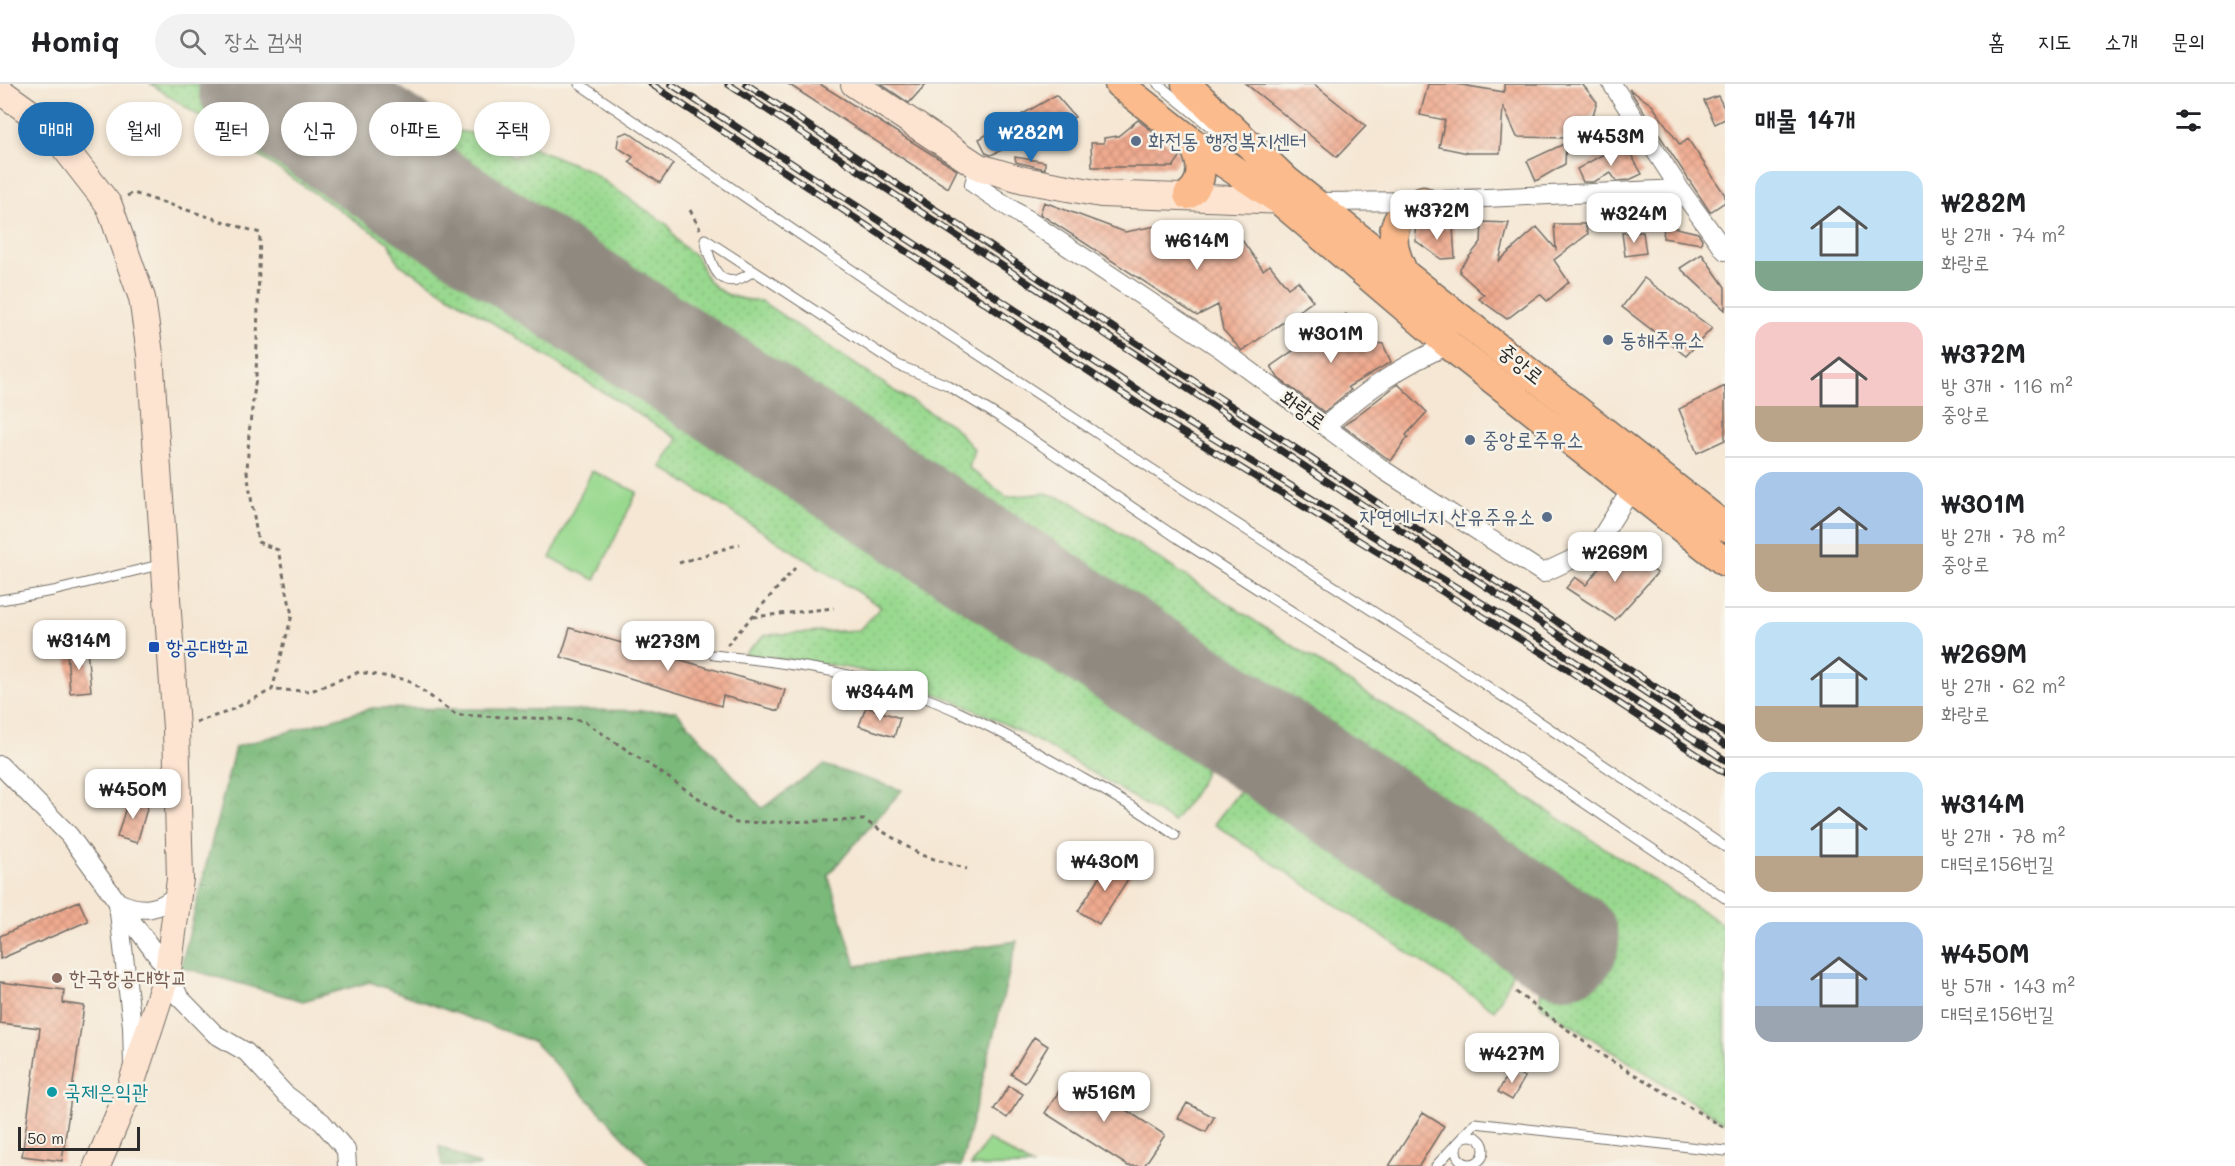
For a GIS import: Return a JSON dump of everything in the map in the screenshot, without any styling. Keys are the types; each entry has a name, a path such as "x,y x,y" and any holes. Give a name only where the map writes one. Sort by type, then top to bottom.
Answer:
{"main road":[{"name":"중앙로","path":"1119,84 1191,141 1283,191 1317,202 1725,527"},
{"name":"중앙로","path":"1188,85 1283,191 1449,345 1725,562"},
{"path":"1188,195 1196,187 1200,176 1200,162 1191,141"},
{"path":"1402,269 1394,250 1393,233 1406,211 1423,201"}],"street":[{"path":"854,84 979,168 1052,187 1091,192 1188,195 1283,191"},
{"path":"1612,84 1680,189 1725,252"},
{"path":"0,91 46,124 109,205 142,298 150,354 176,728 180,879 168,971 133,1078 97,1166"},
{"name":"화랑로","path":"979,168 974,184 1221,349 1385,471 1544,573 1594,549 1632,488"},
{"path":"1317,202 1423,201 1680,189"},
{"path":"1325,426 1362,395 1409,362 1449,345"},
{"path":"0,765 69,835 168,971 179,997 215,1034 246,1052 285,1094 322,1122 346,1150 347,1166"},
{"path":"118,902 133,909 148,910 165,906 178,894"},
{"path":"118,902 132,1026 133,1078"}],"lane":[{"path":"579,84 905,306 1124,451 1447,659 1725,847"},
{"path":"1158,84 1226,139"},
{"path":"1235,146 1283,191"},
{"path":"705,239 711,263 721,278 729,282 753,271"},
{"path":"705,239 898,365 947,385 998,416 1179,539 1458,717 1725,898"},
{"path":"0,600 52,591 163,564"},
{"path":"716,656 854,676 901,689 980,721 1130,803 1175,835"},
{"path":"1436,1166 1475,1123 1725,1151"}],"path":[{"path":"109,205 133,193 260,233 256,377 247,472 258,542 278,550 292,615 272,690"},
{"path":"690,210 705,239"},
{"path":"678,563 740,544"},
{"path":"716,656 795,568"},
{"path":"752,617 834,608"},
{"path":"176,728 227,712 272,690 311,691 358,672 408,680 456,715 582,720 736,823 864,820 921,855 967,869"},
{"path":"1516,992 1605,1056 1725,1128"}],"green space":[{"path":"151,84 208,84 235,102 194,102 194,113 182,105 182,102 178,102"},
{"path":"269,124 281,132 281,156 318,156 1191,730 1201,742 1205,754 1206,766 1197,789 1173,822 1066,757 954,701 915,686 859,670 744,654 765,635 859,630 881,607 661,467 678,439 399,264 389,243 259,156 269,156"},
{"path":"462,132 474,133 474,156 515,157 550,154 588,170 669,226 678,242 700,262 707,278 717,289 738,298 761,301 901,395 953,426 974,449 969,468 1007,497 1046,493 1070,501 1725,926 1725,1123 1541,1006 1542,988 1547,978 1584,929 402,156 462,156"},
{"path":"592,471 637,492 595,580 550,558"},
{"path":"372,708 676,711 762,808 824,765 902,790 828,875 856,966 1017,941 961,1166 651,1166 534,1042 370,982 303,1001 181,967 235,747"},
{"path":"1270,785 1282,788 1501,936 1508,946 1513,965 1509,982 1494,1010 1214,824 1239,792"},
{"path":"988,1139 1032,1166 971,1166"},
{"path":"439,1146 481,1166 442,1166"}],"building":[{"path":"788,84 820,84 957,170 948,188"},
{"path":"881,84 926,84 909,103"},
{"path":"1246,84 1314,84 1366,126 1337,157"},
{"path":"1428,84 1456,84 1504,92 1504,84 1582,84 1597,102 1593,115 1572,125 1572,137 1566,138 1517,137 1503,106 1500,153 1468,153 1439,147 1445,120 1420,115"},
{"path":"1629,89 1652,105 1680,145 1688,139 1725,195 1725,202 1710,212"},
{"path":"1056,95 1075,117 991,155 986,153 979,139"},
{"path":"1718,96 1725,110 1725,119 1715,124 1704,101"},
{"name":"화전동 행정복지센터","path":"1138,120 1178,152 1180,157 1173,167 1092,167 1091,143 1104,143 1104,138 1118,136"},
{"path":"628,132 673,164 660,183 629,162 633,157 617,147 619,135"},
{"path":"1566,143 1565,164 1536,181 1527,161"},
{"path":"1616,147 1630,153 1642,174 1629,180 1616,181 1611,173 1593,182 1583,182 1577,169"},
{"path":"1015,157 1045,162 1045,169 1016,162"},
{"path":"1044,202 1125,232 1156,226 1160,241 1191,222 1230,223 1263,270 1270,265 1288,288 1298,281 1313,301 1242,351 1223,330 1218,305 1197,316 1040,214"},
{"path":"1482,222 1509,223 1499,261 1537,227 1556,249 1554,224 1585,224 1588,234 1554,260 1569,282 1547,301 1540,294 1507,319 1479,299 1484,295 1460,273 1460,268 1481,242"},
{"path":"1664,225 1698,233 1702,239 1701,244 1663,238"},
{"path":"1415,227 1453,227 1455,258 1441,259 1416,241"},
{"path":"1643,232 1646,253 1625,256 1622,233"},
{"path":"1702,254 1725,287 1725,310 1680,268"},
{"path":"1644,278 1712,328 1686,356 1622,307"},
{"path":"1346,314 1364,341 1383,344 1391,362 1348,387 1351,390 1324,412 1278,378 1271,366"},
{"path":"1398,384 1427,412 1406,435 1408,437 1391,461 1343,426"},
{"path":"1725,386 1725,440 1697,453 1679,409"},
{"path":"1619,543 1657,573 1615,620 1566,588 1575,577 1586,585"},
{"path":"570,628 785,690 779,711 723,696 721,706 561,657"},
{"path":"87,649 91,691 70,693 67,651"},
{"path":"866,707 900,718 894,737 859,726"},
{"path":"129,797 149,802 137,843 117,837"},
{"path":"1111,860 1132,873 1099,924 1078,911"},
{"path":"79,901 88,921 0,959 0,936"},
{"name":"국제은익관","path":"0,982 64,990 63,1003 84,1006 62,1161 22,1156 40,1028 0,1023"},
{"path":"1034,1037 1048,1046 1025,1083 1011,1074"},
{"path":"1511,1069 1525,1077 1512,1100 1498,1092"},
{"path":"1070,1074 1165,1135 1144,1166 1128,1166 1045,1113"},
{"path":"1009,1086 1023,1094 1007,1118 994,1109"},
{"path":"1187,1103 1214,1117 1206,1132 1178,1118"},
{"path":"1423,1113 1444,1126 1419,1166 1389,1166"}],"taxiway":[{"path":"355,84 382,102"},
{"path":"370,94 375,114 369,147 380,166"}],"runway":[{"path":"253,84 1245,730 1564,942"}],"railway":[{"path":"651,84 1169,424 1544,654 1725,773"},
{"path":"671,84 1182,419 1539,638 1725,760"},
{"path":"728,84 1725,745"},
{"path":"746,84 1725,733"}],"place":[{"name":"화전동 행정복지센터","path":"1136,141"},
{"name":"동해주유소","path":"1608,340"},
{"name":"중앙로주유소","path":"1470,440"},
{"name":"자연에너지 산유주유소","path":"1547,517"},
{"name":"항공대학교","path":"154,647"},
{"name":"한국항공대학교","path":"57,978"},
{"name":"국제은익관","path":"52,1092"}]}
